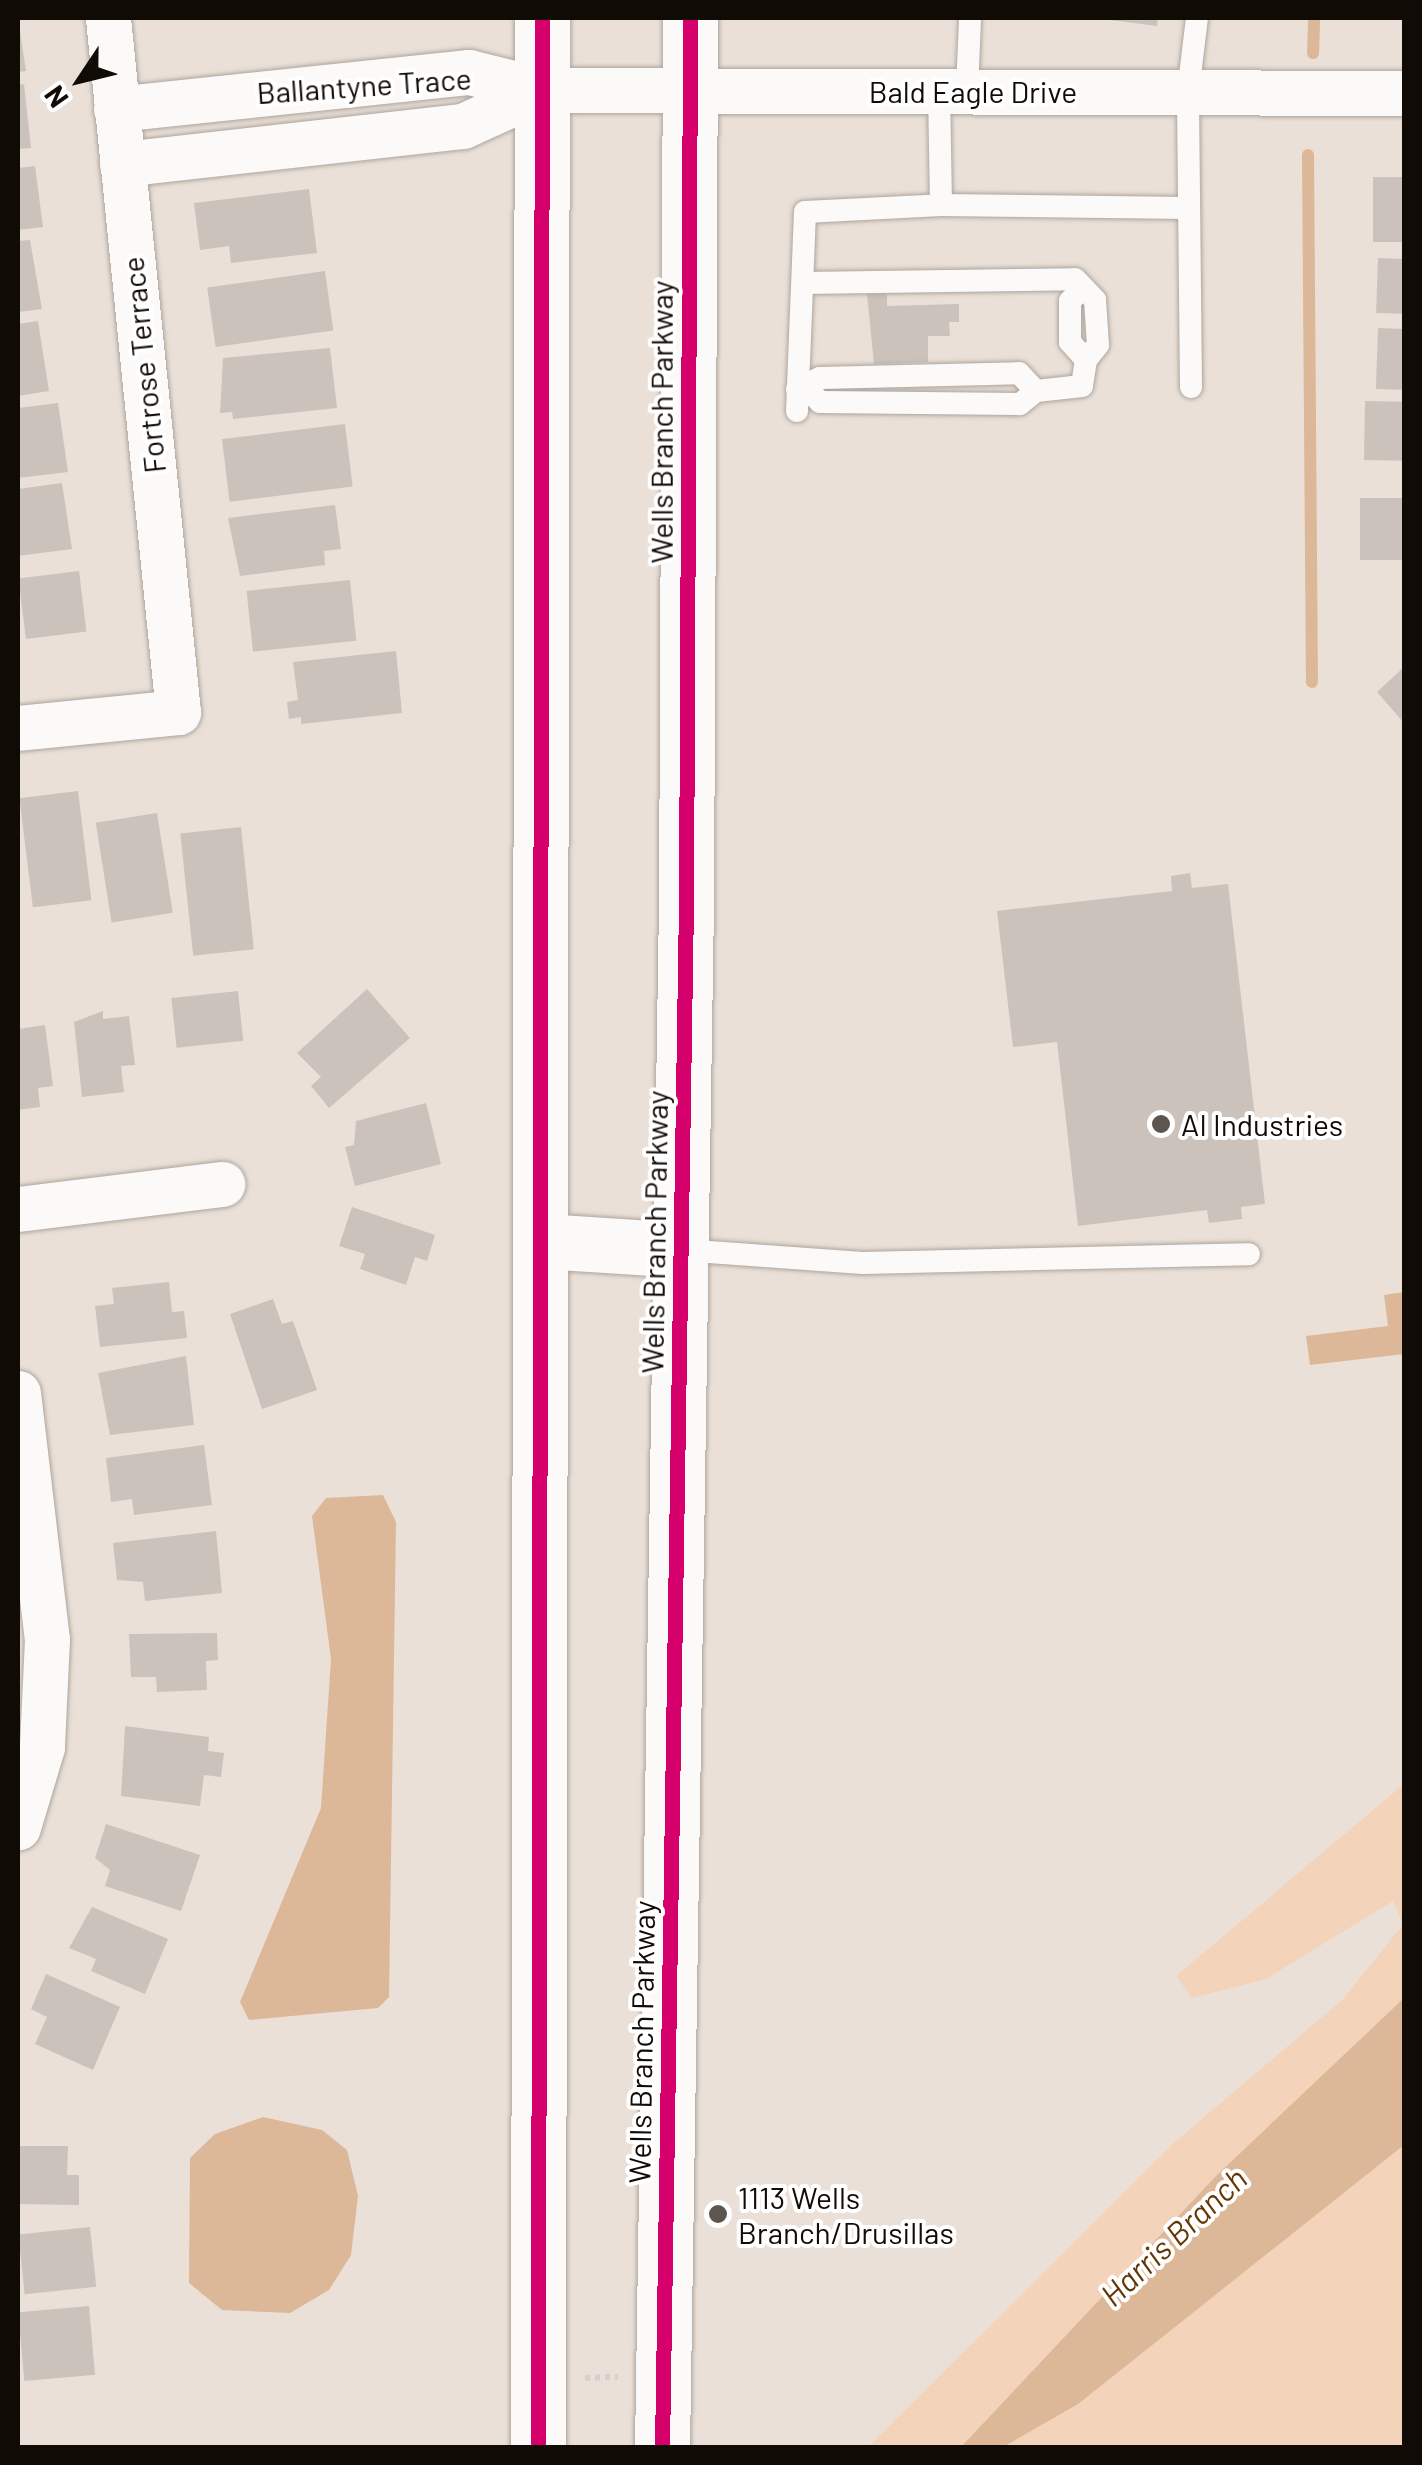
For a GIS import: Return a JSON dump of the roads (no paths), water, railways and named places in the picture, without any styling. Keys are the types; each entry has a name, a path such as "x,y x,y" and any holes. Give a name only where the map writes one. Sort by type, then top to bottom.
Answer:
{"main road":[{"path":"538,2448 543,1241 542,18"},
{"name":"Wells Branch Parkway","path":"662,2448 681,1250 690,18"},
{"path":"543,1241 681,1250"}],"street":[{"name":"Fortrose Terrace","path":"18,728 178,712 108,18"},
{"name":"Ballantyne Trace","path":"116,109 469,72 542,90"},
{"name":"Ballantyne Trace","path":"122,164 463,126 542,90"},
{"name":"Bald Eagle Drive","path":"542,90 1404,93"},
{"path":"18,1209 222,1184"},
{"path":"18,1393 47,1639 42,1748 18,1826"}],"lane":[{"path":"941,205 953,91 970,18"},
{"path":"1191,387 1188,92 1197,18"},
{"path":"803,283 1061,277 1083,288 1070,301 1070,342 1086,360 1082,386 1036,391 1019,373 820,378 801,396 803,283 806,212 941,205 1189,208"},
{"path":"681,1250 863,1263 1249,1254"}],"water":[{"path":"1404,1292 1404,1354 1310,1365 1306,1336 1388,1326 1384,1295"},
{"path":"383,1495 396,1522 389,1997 378,2008 249,2020 240,2002 321,1808 331,1659 312,1516 326,1498"},
{"name":"Harris Branch","path":"1404,1998 1404,2145 1078,2404 1003,2447 961,2447 1216,2176"},
{"path":"263,2117 322,2130 347,2150 358,2196 351,2255 329,2290 290,2313 222,2310 189,2283 190,2158 215,2134"}],"waterway":[{"path":"1313,53 1314,18"},
{"path":"1308,155 1312,682"}],"place":[{"name":"AI Industries","path":"1161,1124"},
{"name":"1113 Wells Branch/Drusillas","path":"718,2214"}]}
